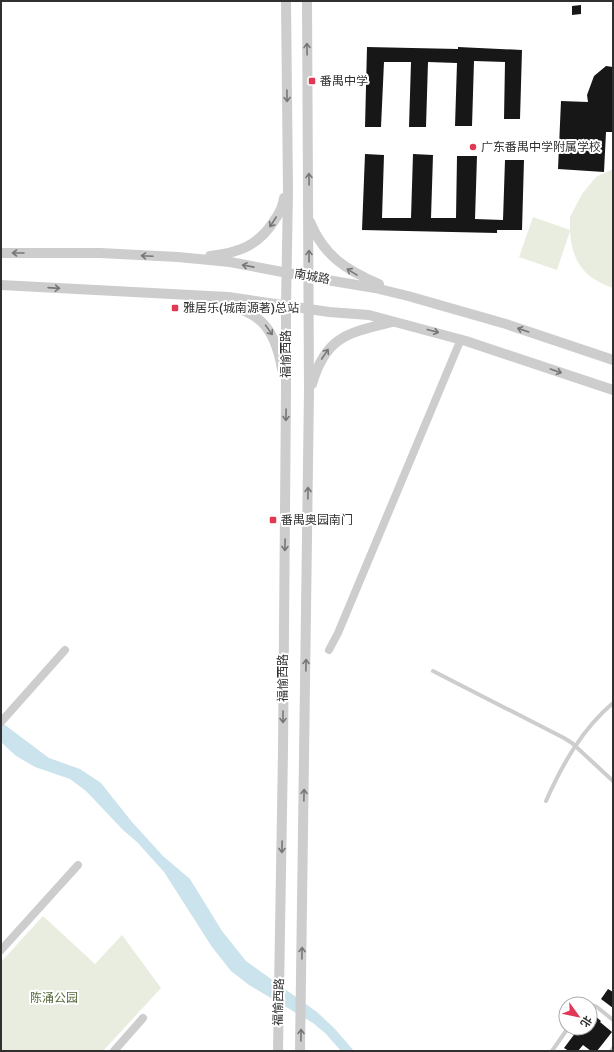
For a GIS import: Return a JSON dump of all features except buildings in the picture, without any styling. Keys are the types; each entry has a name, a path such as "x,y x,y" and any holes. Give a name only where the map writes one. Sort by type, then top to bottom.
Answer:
{"street":[{"path":"186,258 223,255 249,246 262,237 278,215 283,204 288,172 286,1"},
{"path":"307,1 309,218 320,242 335,260 359,276 400,294"},
{"name":"福愉西路","path":"278,1051 288,172"},
{"name":"福愉西路","path":"300,1051 309,218"},
{"name":"南城路","path":"1,253 100,253 230,262 375,288 400,294 493,320 613,360"},
{"path":"1,285 255,300 286,306 369,315 461,339 613,390"},
{"path":"197,296 241,309 254,315 265,325 278,348 286,390"},
{"path":"308,418 311,388 317,369 330,347 348,334 395,321"},
{"path":"329,650 341,626 461,339"},
{"path":"1,722 65,650"},
{"path":"1,950 78,865"},
{"path":"114,1051 144,1018"}],"lane":[{"path":"433,671 564,738 575,746 613,781"},
{"path":"546,801 575,746 585,731 613,703"},
{"path":"598,1008 613,1020"},
{"path":"552,1051 562,1036"},
{"path":"610,1051 613,1048"}],"green space":[{"path":"613,169 613,288 594,279 581,267 573,252 570,231 557,270 519,257 533,217 570,230 570,217 582,194 596,177"},
{"name":"陈涌公园","path":"43,916 95,964 122,935 161,988 103,1051 1,1051 1,962"}],"water":[{"path":"1,722 49,758 80,769 101,783 132,822 163,856 190,879 222,931 246,961 317,1012 335,1029 354,1051 341,1051 326,1034 313,1023 249,985 231,971 212,947 164,872 137,842 123,830 86,791 70,779 35,767 16,756 1,742"}],"place":[{"name":"番禺中学","path":"312,81"},
{"name":"广东番禺中学附属学校","path":"473,147"},
{"name":"雅居乐(城南源著)总站","path":"175,308"},
{"name":"番禺奥园南门","path":"273,520"}]}
